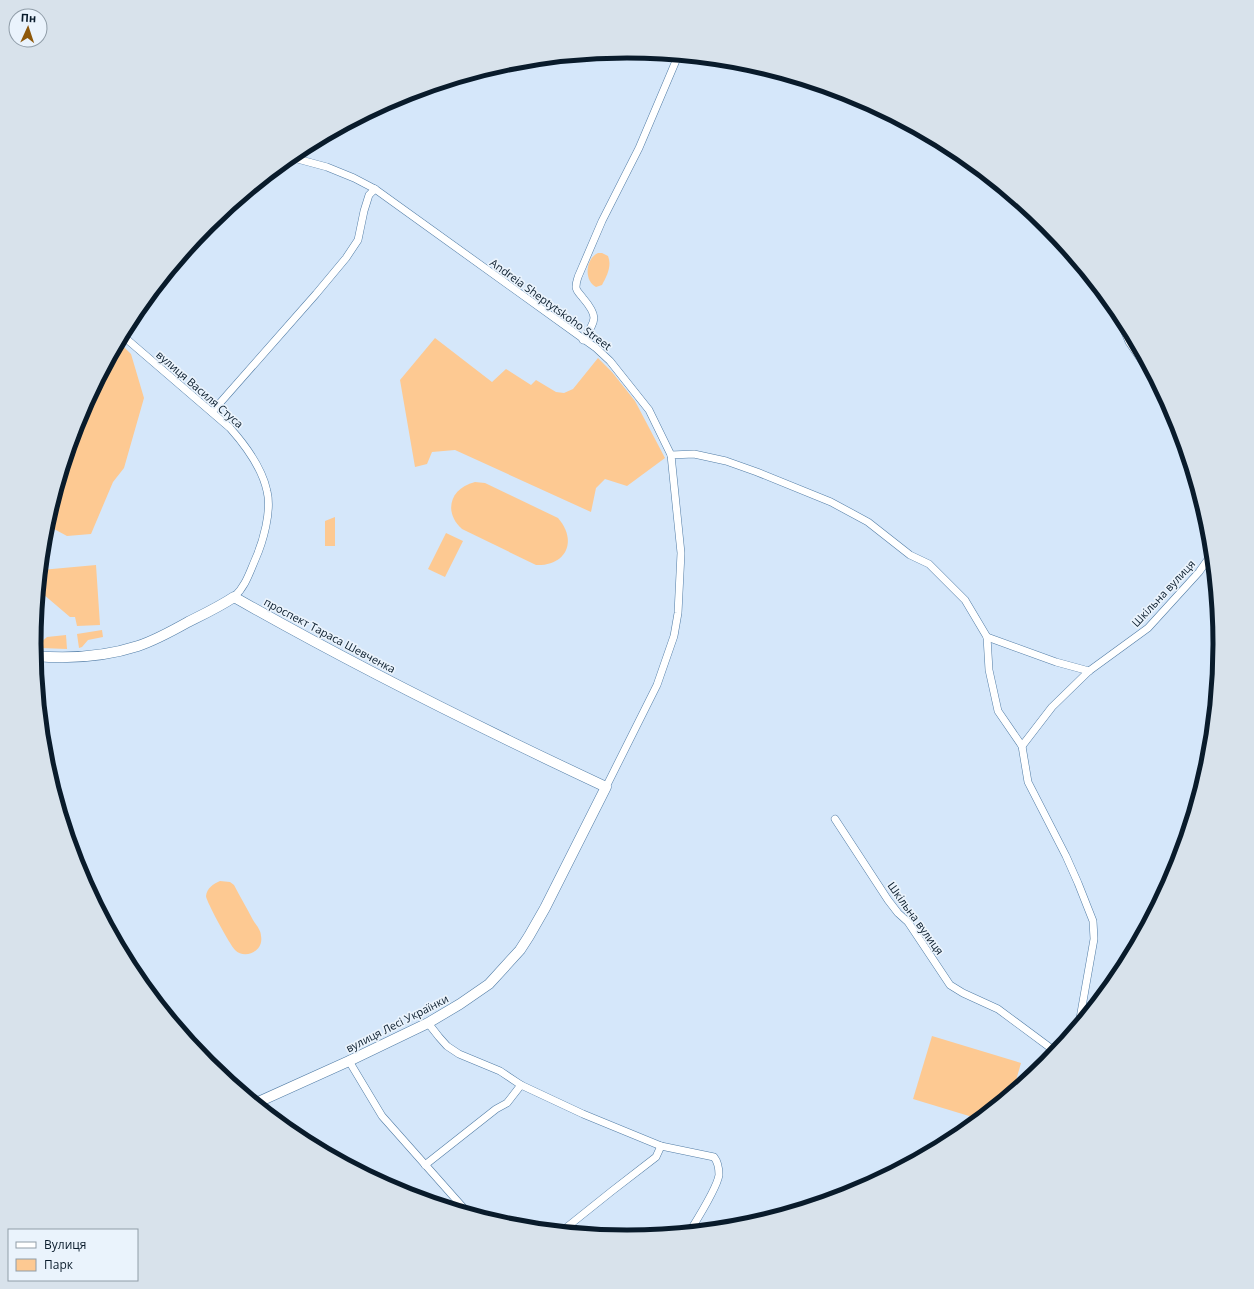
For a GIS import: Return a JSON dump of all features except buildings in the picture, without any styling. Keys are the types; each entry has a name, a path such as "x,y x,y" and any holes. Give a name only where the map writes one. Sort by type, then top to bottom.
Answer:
{"street":[{"path":"582,340 592,325 594,314 576,287 578,277 602,221 639,148 676,61"},
{"name":"Andreia Sheptytskoho Street","path":"297,160 327,166 375,189 530,300 582,340 596,348 610,361 649,410 671,455 681,553 678,613 674,636 657,685 606,787"},
{"path":"212,412 346,258 358,240 369,195 375,189"},
{"name":"вулиця Василя Стуса","path":"127,340 212,412 240,440 263,477 268,492 269,504 267,519 258,554 243,587 234,597"},
{"path":"671,455 694,454 726,461 758,472 831,502 868,522 910,555 929,564 965,600 987,637 989,670 998,711 1022,746 1028,782 1069,863 1093,921 1094,939 1081,1015"},
{"name":"Шкільна вулиця","path":"1022,746 1052,707 1089,671 1148,628 1199,572 1207,561"},
{"path":"41,656 80,657 109,653 138,646 218,607 234,597"},
{"name":"проспект Тараса Шевченка","path":"234,597 303,637 492,732 606,787"},
{"path":"987,637 1056,662 1089,671"},
{"name":"вулиця Лесі Українки","path":"260,1101 350,1063 428,1023 460,1004 489,984 520,950 545,908 606,787"},
{"name":"Шкільна вулиця","path":"835,819 888,900 898,913 908,922 950,985 998,1009 1051,1048"},
{"path":"428,1023 439,1038 447,1046 459,1054 500,1071 521,1084 583,1114 661,1146 714,1157 719,1167 718,1180 693,1226"},
{"path":"350,1063 382,1116 462,1207"},
{"path":"425,1165 496,1109 507,1103 521,1084"},
{"path":"567,1227 656,1157 661,1146"}],"green space":[{"path":"598,253 608,256 609,267 602,285 596,287 589,280 588,265"},
{"path":"435,338 492,382 506,369 531,385 536,380 556,392 564,393 573,389 598,358 612,372 635,401 665,458 627,486 605,479 596,488 591,512 455,450 432,452 427,464 415,467 400,380"},
{"path":"123,346 131,354 144,398 124,468 113,482 91,534 67,536 52,529 61,493 72,456 101,385"},
{"path":"475,482 485,483 558,518 564,527 568,543 566,550 561,557 546,564 536,565 462,529 452,515 452,501 460,489"},
{"path":"335,517 335,546 325,546 325,521"},
{"path":"446,533 463,541 445,577 428,569"},
{"path":"96,565 100,625 77,626 75,617 70,617 43,594 46,570"},
{"path":"102,630 103,637 88,640 82,647 79,648 77,634"},
{"path":"66,635 67,649 41,648 41,642 47,637"},
{"path":"220,881 230,882 234,885 261,934 260,946 253,952 244,954 235,950 207,900 206,896 208,891 215,883"},
{"path":"932,1036 1021,1063 1015,1083 973,1117 913,1099"}]}
